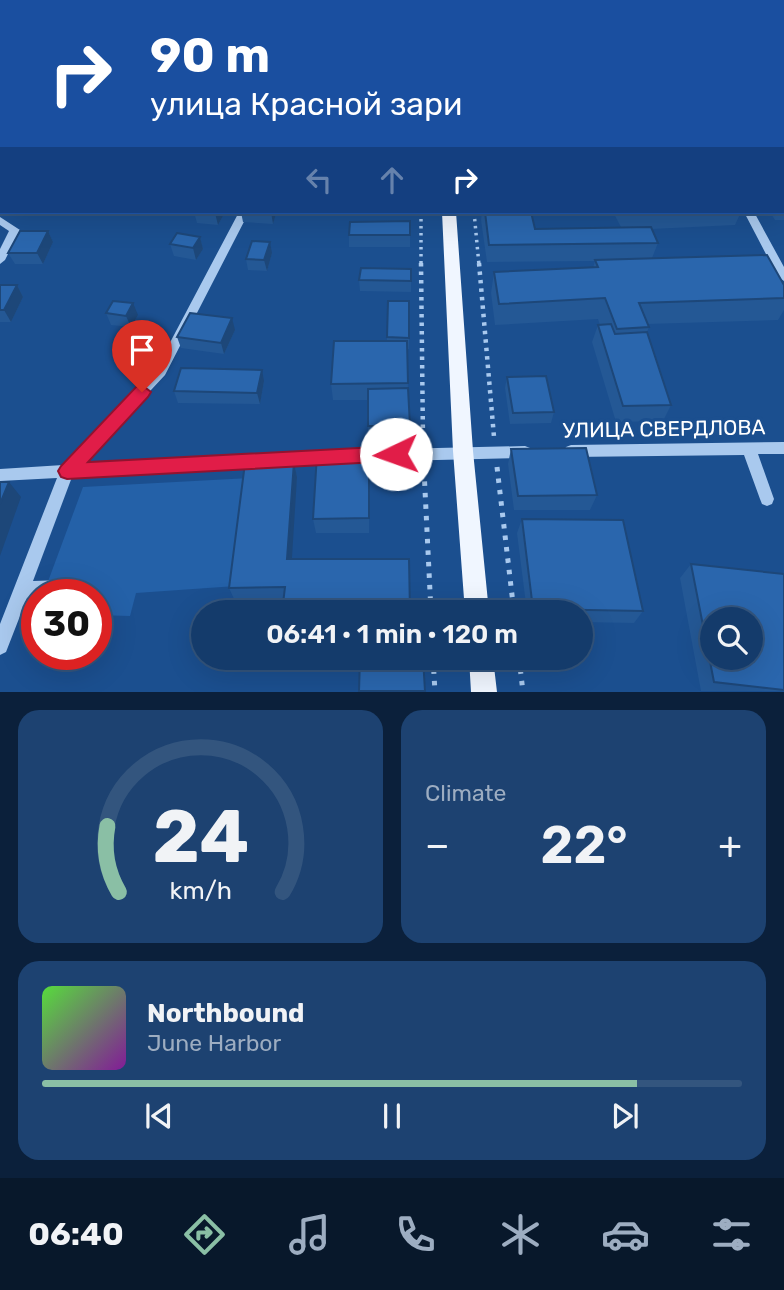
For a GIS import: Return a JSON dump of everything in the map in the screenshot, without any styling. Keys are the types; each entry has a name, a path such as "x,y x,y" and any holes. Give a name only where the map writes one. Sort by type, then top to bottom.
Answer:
{"main road":[{"path":"449,214 463,451 476,600"},
{"path":"482,670 484,691"}],"street":[{"path":"0,646 67,471 161,372 243,214"},
{"path":"750,214 784,277"},
{"path":"0,220 15,230 0,260"},
{"name":"УЛИЦА СВЕРДЛОВА","path":"562,451 784,448"},
{"path":"749,450 767,499"},
{"name":"УЛИЦА СВЕРДЛОВА","path":"0,475 423,452 535,452"}],"path":[{"path":"421,214 423,452 430,600"},
{"path":"474,214 495,452 513,600"},
{"path":"434,670 435,691"},
{"path":"520,670 523,691"}],"shaded area":[{"path":"250,478 236,586 136,593 130,616 112,615 112,579 49,579 83,487"}],"building":[{"path":"485,214 531,214 535,229 651,227 658,243 489,245"},
{"path":"410,221 410,235 349,235 350,222"},
{"path":"20,231 48,231 37,253 8,253"},
{"path":"177,233 200,237 193,248 170,244"},
{"path":"252,241 270,242 264,260 246,259"},
{"path":"767,255 784,285 784,298 639,303 649,327 617,329 605,298 499,304 494,272 598,267 595,260"},
{"path":"361,268 411,269 411,281 359,280"},
{"path":"0,285 17,285 4,310 0,310"},
{"path":"113,301 133,303 126,316 106,313"},
{"path":"388,301 409,301 409,338 387,337"},
{"path":"190,313 232,318 221,343 177,337"},
{"path":"611,324 615,334 647,332 671,405 623,406 598,325"},
{"path":"334,341 407,341 408,383 331,384"},
{"path":"181,368 262,370 257,393 174,391"},
{"path":"546,376 554,412 513,413 507,377"},
{"path":"408,388 410,426 368,426 368,389"},
{"path":"586,448 597,495 518,496 511,449"},
{"path":"369,453 369,518 313,519 317,454"},
{"path":"294,462 287,559 409,559 410,600 283,600 285,587 229,588 245,463"},
{"path":"0,482 9,482 0,504"},
{"path":"522,519 623,520 643,611 593,610 593,600 532,600"},
{"path":"691,564 784,574 784,690 714,682 712,670 763,670 763,607 700,607 700,610"},
{"path":"360,670 424,670 425,691 359,691"}],"route":[{"path":"142,392 67,471 396,454"}]}
